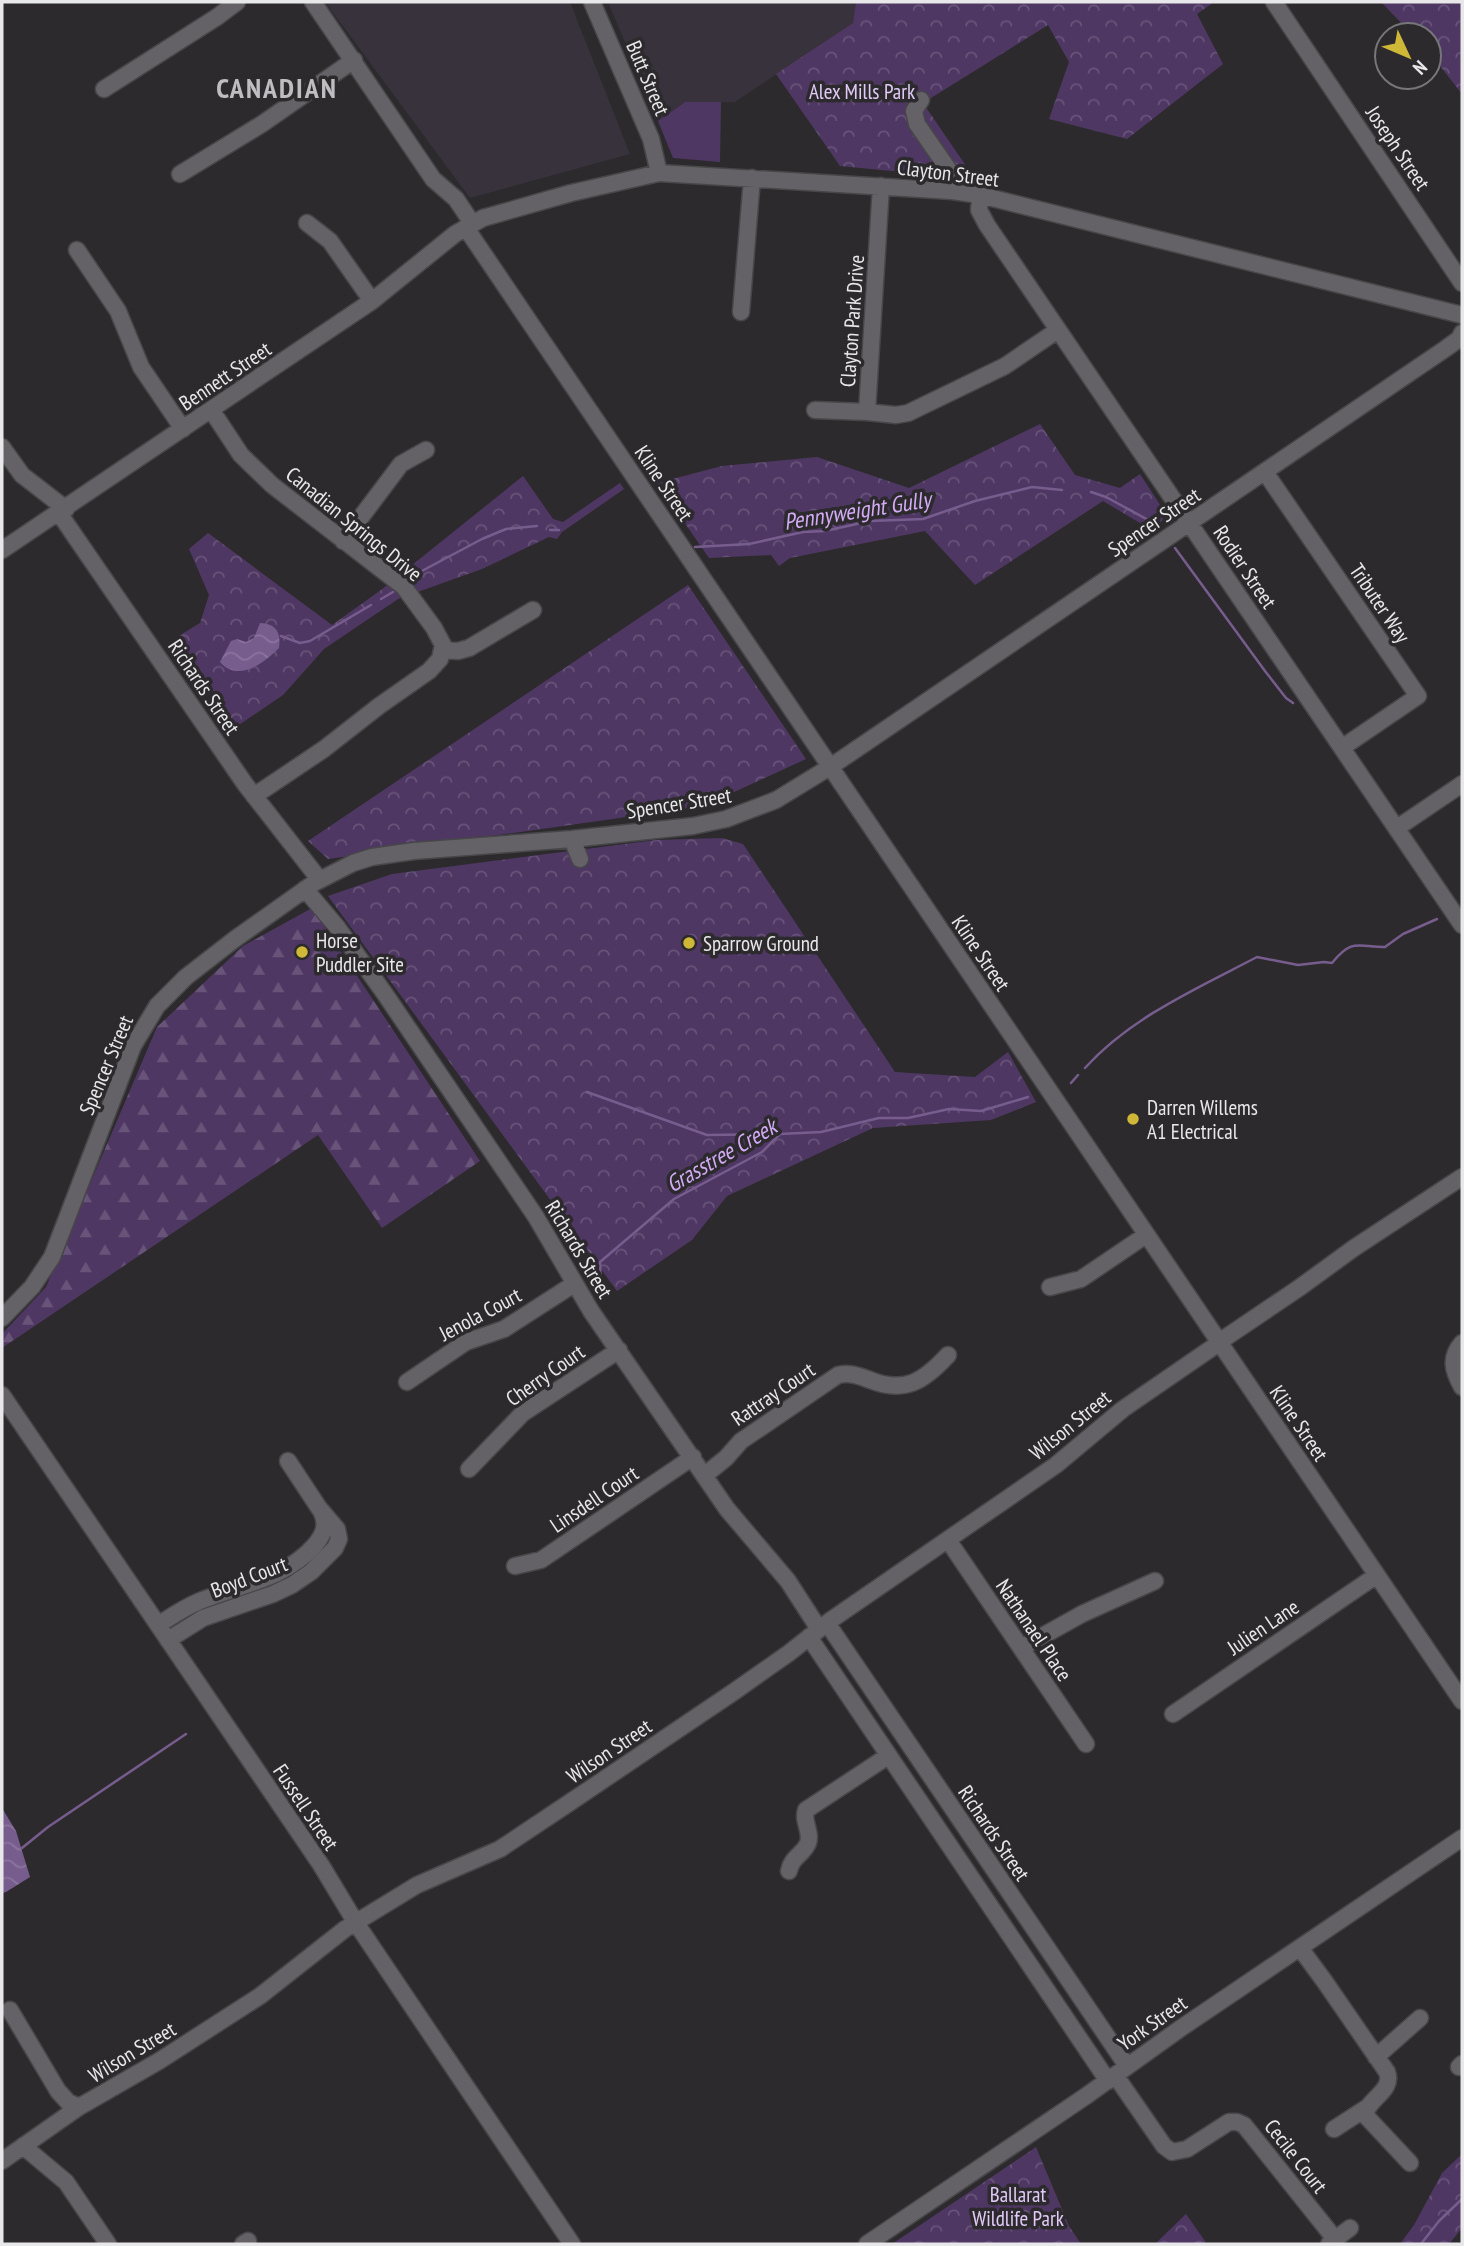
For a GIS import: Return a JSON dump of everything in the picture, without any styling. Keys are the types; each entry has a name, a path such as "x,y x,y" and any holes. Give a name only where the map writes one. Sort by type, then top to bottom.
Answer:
{"street":[{"path":"104,89 237,2"},
{"name":"Kline Street","path":"313,2 433,179 456,199 469,225 830,767 1462,1701"},
{"name":"Butt Street","path":"592,2 651,139 659,173"},
{"name":"Joseph Street","path":"1274,2 1462,283"},
{"path":"180,174 262,124 354,60"},
{"path":"921,100 914,111 917,124 964,192"},
{"name":"Clayton Street","path":"469,225 498,213 570,193 659,173 964,192 1462,315"},
{"path":"741,312 751,178"},
{"name":"Clayton Park Drive","path":"881,186 867,412 896,415 908,413 1001,368 1058,330"},
{"name":"Rodier Street","path":"980,195 979,209 984,219 1190,523 1349,743 1397,828 1462,925"},
{"path":"307,223 332,244 372,301"},
{"name":"Bennett Street","path":"2,550 372,301 469,225"},
{"path":"77,250 118,311 141,367 183,429"},
{"name":"Spencer Street","path":"2,1318 32,1287 52,1257 133,1046 151,1014 170,992 194,971 319,879 353,863 392,854 694,826 726,819 776,800 830,767 1265,472 1445,349 1459,339 1462,333"},
{"path":"815,410 867,412"},
{"name":"Canadian Springs Drive","path":"212,411 241,455 272,485 411,594 438,634 443,650"},
{"name":"Richards Street","path":"2,447 22,475 63,511 254,796 319,879"},
{"path":"343,541 402,463 426,450"},
{"name":"Tributer Way","path":"1265,472 1419,696 1349,743"},
{"path":"254,796 324,750 429,671 438,662 443,650 469,648 533,610"},
{"path":"1397,828 1462,784"},
{"path":"572,839 580,859"},
{"name":"Richards Street","path":"305,890 337,927 414,1035 536,1217 574,1284 739,1524 788,1581 888,1756 1117,2074"},
{"name":"Wilson Street","path":"2,2161 79,2107 159,2061 260,1996 320,1947 356,1923 417,1885 478,1860 508,1844 735,1691 1056,1465 1123,1409 1354,1248 1462,1177"},
{"path":"1050,1287 1082,1279 1146,1235"},
{"name":"Jenola Court","path":"407,1382 466,1342 504,1329 574,1284"},
{"path":"1462,1343 1454,1353 1453,1360 1454,1370 1462,1387"},
{"name":"Cherry Court","path":"470,1469 523,1413 618,1350"},
{"name":"Rattray Court","path":"705,1475 741,1441 838,1376 853,1374 898,1387 929,1374 948,1355"},
{"name":"Fussell Street","path":"2,1395 321,1865 356,1923 572,2244"},
{"name":"Linsdell Court","path":"515,1566 541,1560 693,1457"},
{"name":"Boyd Court","path":"168,1640 202,1618 279,1592 312,1572 332,1551 339,1539 337,1529 288,1461"},
{"name":"Boyd Court","path":"158,1625 193,1604 273,1576 292,1566 310,1550 323,1532 325,1519 320,1509"},
{"name":"Nathanael Place","path":"948,1539 1086,1744"},
{"name":"Julien Lane","path":"1172,1714 1377,1575"},
{"path":"1021,1648 1082,1614 1156,1581"},
{"name":"Richards Street","path":"818,1630 1164,2146 1178,2152"},
{"path":"789,1871 792,1861 808,1843 809,1833 804,1815 806,1810 888,1756"},
{"name":"York Street","path":"867,2244 1462,1838"},
{"path":"1302,1946 1387,2073 1389,2081 1365,2113 1409,2163"},
{"path":"10,2010 58,2091 68,2102 79,2107"},
{"path":"1376,2057 1420,2018"},
{"path":"1334,2129 1368,2107"},
{"name":"Cecile Court","path":"1178,2152 1190,2148 1227,2123 1241,2123 1247,2127 1332,2242 1350,2228"},
{"path":"23,2146 66,2182 108,2244"}],"shaded area":[{"path":"325,2 570,2 630,154 470,198"},
{"path":"608,2 856,3 853,23 735,102 685,102 658,121"}],"green space":[{"name":"Alex Mills Park","path":"856,2 1214,2 1197,14 1223,64 1127,139 1049,119 1069,62 1048,25 923,103 975,179 840,166 776,74 853,23"},
{"path":"1381,2 1462,2 1462,94 1443,70 1443,21 1399,21"},
{"path":"685,102 721,102 720,162 673,158 658,121"},
{"path":"1040,424 1075,475 1120,488 1140,474 1168,517 1150,529 1103,501 975,585 925,531 790,558 779,566 771,555 709,558 657,483 722,466 817,457 909,488"},
{"path":"523,476 553,519 563,522 620,483 624,489 562,532 557,539 549,537 482,569 398,599 324,649 283,695 233,729 172,640 200,623 209,595 189,549 208,533 332,625 381,590"},
{"path":"688,585 806,759 704,806 328,859 308,841"},
{"path":"722,838 743,844 895,1072 975,1077 1008,1052 1036,1102 991,1120 873,1128 727,1196 692,1240 617,1291 328,896 392,874 656,840"},
{"path":"312,908 480,1161 382,1228 318,1135 2,1348 2,1334 46,1287 157,1027 243,946"},
{"name":"Ballarat Wildlife Park","path":"1036,2147 1069,2226 1081,2244 892,2244"},
{"path":"1462,2154 1462,2228 1449,2244 1400,2244 1414,2225 1442,2173"},
{"path":"1186,2214 1207,2244 1155,2244"}],"water":[{"path":"260,623 277,630 279,648 258,665 243,671 227,668 220,662 231,641 237,639 246,642 254,638"},
{"path":"2,1808 16,1831 30,1877 2,1893"}],"waterway":[{"name":"Pennyweight Gully","path":"695,547 749,544 870,521 923,519 975,501 1032,487 1062,490"},
{"name":"Pennyweight Gully","path":"1091,492 1106,497 1161,527"},
{"name":"Pennyweight Gully","path":"418,573 506,529 537,526"},
{"name":"Pennyweight Gully","path":"550,530 559,530"},
{"name":"Pennyweight Gully","path":"1175,548 1265,671 1293,703"},
{"name":"Pennyweight Gully","path":"381,599 393,592"},
{"name":"Pennyweight Gully","path":"281,636 300,643 310,641 371,605"},
{"name":"Grasstree Creek","path":"1085,1068 1103,1050 1144,1019 1257,957 1298,965 1332,963 1350,947 1385,947 1403,934 1437,919"},
{"name":"Grasstree Creek","path":"1071,1083 1078,1075"},
{"path":"587,1092 707,1135 779,1134"},
{"name":"Grasstree Creek","path":"601,1289 600,1262 674,1199 762,1152 780,1134 821,1132 879,1118 908,1118 949,1109 981,1111 1028,1097"},
{"path":"22,1848 48,1827 186,1734"},
{"path":"1421,2244 1439,2221 1462,2199"}],"place":[{"name":"Sparrow Ground","path":"689,943"},
{"name":"Horse Puddler Site","path":"302,952"},
{"name":"Darren Willems A1 Electrical","path":"1133,1119"}],"district":[{"name":"CANADIAN","path":"277,87"}]}
